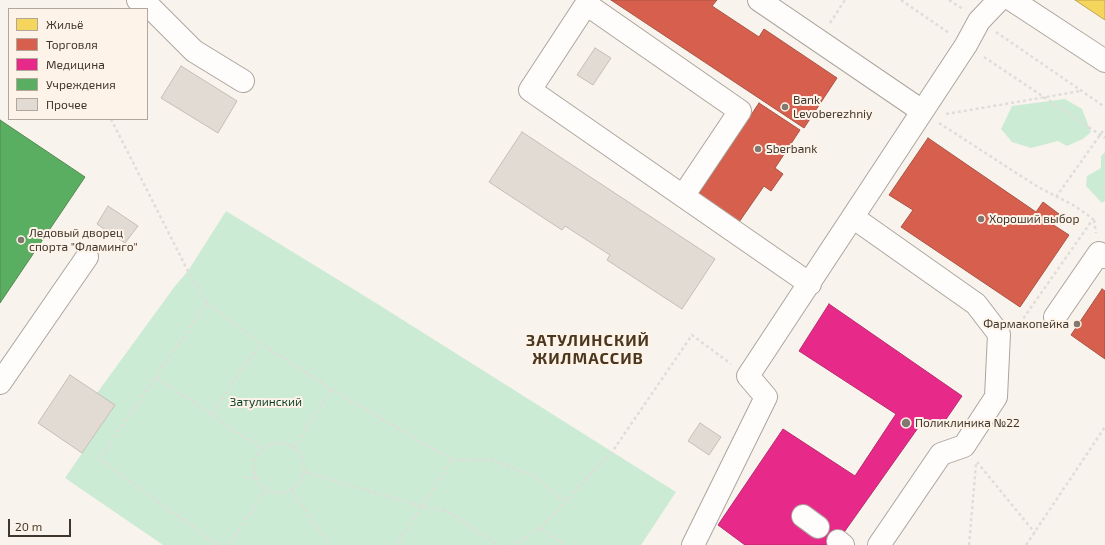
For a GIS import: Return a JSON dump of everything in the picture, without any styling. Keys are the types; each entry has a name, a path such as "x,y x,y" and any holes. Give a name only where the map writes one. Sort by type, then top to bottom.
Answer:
{"street":[{"path":"138,0 151,8 194,51 243,81"},
{"path":"759,0 820,40 862,71 926,114"},
{"path":"693,545 766,398 748,376 926,114 979,21 999,0"},
{"path":"1012,0 1105,61"},
{"path":"683,196 740,111 587,2 530,90 810,284"},
{"path":"854,218 976,304 999,334 996,397 970,454 940,454 879,545"},
{"path":"1055,317 1099,253 1105,257"},
{"path":"0,383 87,257"}],"path":[{"path":"820,40 845,0"},
{"path":"901,0 1105,138"},
{"path":"948,0 1105,107"},
{"path":"926,114 1082,90"},
{"path":"926,114 1038,187 1075,206 1093,219 1017,328 999,334"},
{"path":"111,120 188,271 207,303 260,343 330,389 452,460 491,460 530,474 565,501"},
{"path":"1056,197 1105,128"},
{"path":"207,303 157,378 99,459 218,545"},
{"path":"510,545 522,540 540,528 612,452 692,335 748,376"},
{"path":"212,414 260,343"},
{"path":"157,378 262,449"},
{"path":"294,448 330,389"},
{"path":"1026,545 1105,427"},
{"path":"274,443 281,443 294,448 302,458 304,472 297,485 291,490 278,493 266,490 256,478 254,462 262,449 274,443"},
{"path":"970,454 1035,532"},
{"path":"969,545 970,454"},
{"path":"396,545 452,460"},
{"path":"304,472 421,506 446,510 499,545"},
{"path":"246,478 256,478"},
{"path":"228,545 266,490"},
{"path":"291,490 330,545"},
{"path":"540,528 566,545"}],"green space":[{"path":"1065,99 1082,109 1091,132 1083,139 1067,146 1058,141 1031,148 1012,142 1001,129 1012,106"},
{"path":"1105,152 1105,201 1102,203 1086,186 1087,176 1101,168 1101,156"},
{"name":"Затулинский","path":"226,211 376,303 676,492 641,545 163,545 65,478 115,405 97,393 175,286 188,271"}],"building: Жильё":[{"path":"1075,0 1105,0 1105,20"}],"building: Торговля":[{"path":"611,0 717,0 712,6 759,37 764,29 837,78 804,128"},
{"name":"Sberbank","path":"759,103 800,130 775,168 783,174 771,191 764,186 737,225 696,198"},
{"name":"Хороший выбор","path":"928,138 1036,212 1043,202 1059,214 1052,224 1069,235 1020,307 901,227 913,210 889,195"},
{"path":"1102,289 1105,291 1105,359 1071,335"}],"building: Медицина":[{"name":"Поликлиника №22","path":"829,304 962,396 940,428 925,418 835,545 745,545 718,525 783,429 855,476 896,414 799,351"}],"building: Учреждения":[{"name":"Ледовый дворец спорта \"Фламинго\"","path":"0,120 85,177 0,303"}],"building: Прочее":[{"path":"595,48 611,58 593,85 577,75"},
{"path":"181,66 237,101 218,133 161,98"},
{"path":"522,132 715,259 682,309 607,260 610,255 565,226 562,230 489,182"},
{"path":"108,206 138,226 125,243 97,224"},
{"path":"70,375 115,405 82,453 38,423"},
{"path":"700,423 721,437 709,455 688,441"}],"place":[{"name":"Bank Levoberezhniy","path":"785,107"},
{"name":"Sberbank","path":"758,149"},
{"name":"Хороший выбор","path":"981,219"},
{"name":"Ледовый дворец спорта \"Фламинго\"","path":"21,240"},
{"name":"Фармакопейка","path":"1077,324"},
{"name":"Поликлиника №22","path":"906,423"}],"district":[{"name":"ЗАТУЛИНСКИЙ ЖИЛМАССИВ","path":"588,350"}]}
